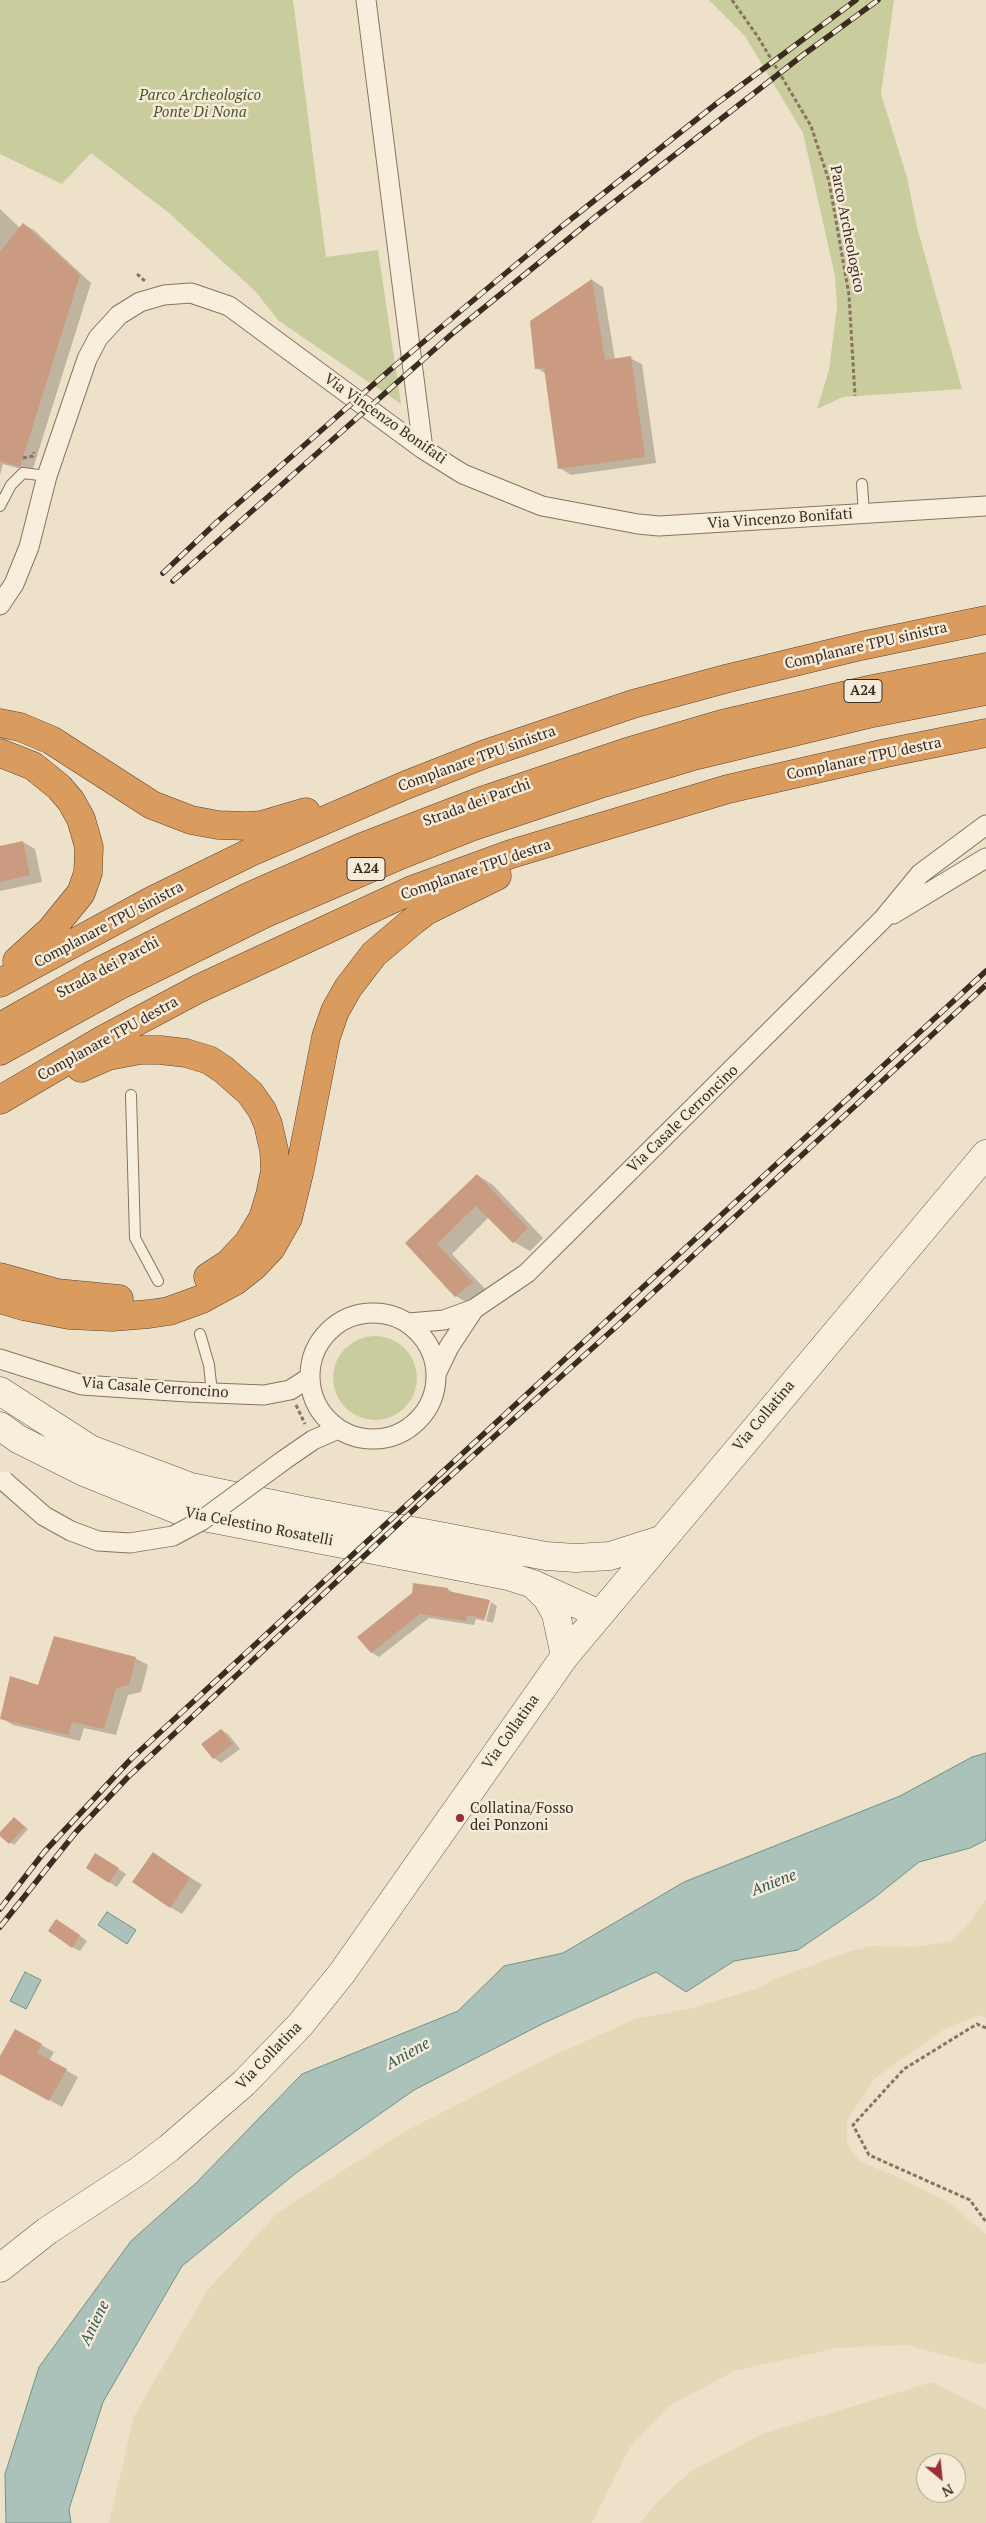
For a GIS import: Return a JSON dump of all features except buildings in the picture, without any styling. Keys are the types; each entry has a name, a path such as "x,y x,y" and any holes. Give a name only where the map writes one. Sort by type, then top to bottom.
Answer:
{"highway":[{"name":"Complanare TPU sinistra","path":"0,983 153,900 251,852 406,785 485,754 633,704 729,678 861,646 986,620"},
{"name":"Strada dei Parchi","path":"0,1051 118,986 264,914 471,827 594,786 747,730 873,689 986,667"},
{"name":"Strada dei Parchi","path":"0,1027 146,947 250,896 362,847 548,777 747,730 873,713 986,692"},
{"path":"0,723 20,727 51,740 142,799 164,810 191,820 228,826 262,825 286,819 416,768 485,754"},
{"name":"Complanare TPU destra","path":"0,1100 104,1039 198,989 412,890 511,854 773,778 986,733"},
{"path":"0,753 33,766 65,793 84,826 90,856 86,880 76,901 42,939 0,974"},
{"path":"0,1299 23,1306 69,1315 112,1317 149,1314 169,1311 202,1299 234,1281 254,1266 271,1248 288,1218 300,1169 326,1038 338,1005 356,975 385,942 426,911 578,836"},
{"path":"0,1110 108,1056 151,1050 186,1053 217,1065 239,1082 255,1100 268,1124 274,1150 276,1171 263,1218 248,1243 220,1269 186,1286 144,1298 114,1299 58,1294 0,1277"}],"street":[{"path":"366,0 424,449"},
{"name":"Via Vincenzo Bonifati","path":"0,605 14,584 29,548 47,476 77,383 98,338 119,315 140,302 164,295 191,293 230,306 424,449 463,474 542,506 638,524 659,526 986,506"},
{"name":"Via Casale Cerroncino","path":"409,1323 444,1320 474,1309 527,1273 883,919 920,874 986,825"},
{"name":"Via Casale Cerroncino","path":"883,919 986,858"},
{"name":"Via Collatina","path":"0,2268 40,2236 153,2161 216,2109 283,2044 342,1973 565,1656 661,1539 986,1154"},
{"name":"Via Casale Cerroncino","path":"437,1372 448,1347 474,1309"},
{"name":"Via Casale Cerroncino","path":"364,1313 388,1314 409,1323 423,1336 433,1353 437,1372 435,1392 427,1410 413,1425 396,1435 376,1440 356,1438 338,1429 323,1416 313,1398 309,1378 313,1355 324,1335 343,1320 364,1313"},
{"name":"Via Casale Cerroncino","path":"0,1359 82,1385 212,1393 264,1395 290,1390 309,1378"},
{"name":"Via Celestino Rosatelli","path":"0,1390 90,1449 191,1486 511,1550 561,1557 602,1557 631,1551 661,1539"},
{"name":"Via Celestino Rosatelli","path":"0,1426 18,1439 84,1472 188,1514 459,1565 533,1584 599,1614"},
{"path":"2,1479 44,1516 71,1531 98,1541 130,1543 173,1536 201,1521 312,1440 338,1429"},
{"name":"Via Celestino Rosatelli","path":"511,1550 569,1582 599,1614"},
{"path":"533,1584 547,1598 556,1614 565,1656"}],"lane":[{"path":"0,506 11,485 23,473 47,476"},
{"path":"862,484 864,513"},
{"path":"131,1095 135,1238 158,1281"},
{"path":"200,1334 209,1365 212,1393"}],"path":[{"name":"Parco Archeologico","path":"732,0 758,36 811,126 829,181 849,295 855,396"},
{"path":"294,1400 308,1430"},
{"path":"986,2028 977,2024 904,2069 853,2125 869,2155 970,2200 986,2222"}],"shaded area":[{"path":"986,1899 986,2018 981,2015 944,2029 874,2079 847,2121 847,2143 860,2162 891,2174 948,2202 986,2234 986,2363 978,2364 907,2345 837,2348 734,2371 669,2406 630,2447 592,2523 109,2523 134,2416 207,2291 277,2213 402,2133 548,2058 635,2019 688,2009 756,1989 777,1978 851,1951 873,1946 913,1947 950,1942 965,1928"},
{"path":"932,2382 986,2409 986,2523 640,2523 660,2499 690,2472 762,2434"}],"green space":[{"name":"Parco Archeologico Ponte Di Nona","path":"0,0 293,0 326,257 378,250 401,404 279,321 255,291 169,213 91,153 62,184 0,154"},
{"path":"709,0 894,0 881,94 907,177 917,227 962,389 843,397 817,409 829,370 837,307 835,276 803,133 745,36"},
{"path":"375,1336 391,1339 405,1348 414,1362 417,1378 414,1394 405,1408 391,1417 375,1420 359,1417 345,1408 336,1394 333,1378 336,1362 345,1348 359,1339"}],"water":[{"name":"Aniene","path":"986,1753 986,1840 970,1848 919,1862 874,1898 798,1950 734,1961 686,1992 656,1972 544,2023 414,2090 296,2173 182,2266 103,2402 69,2509 71,2523 6,2523 5,2474 39,2367 131,2241 196,2183 302,2074 458,2011 504,1966 563,1953 684,1882 900,1796 972,1757"},
{"path":"107,1912 136,1930 127,1944 98,1925"},
{"path":"25,1972 41,1980 26,2009 10,2001"}],"railway":[{"path":"163,573 217,522 391,369 561,227 716,104 856,0"},
{"path":"173,581 453,333 599,214 803,55 878,0"},
{"path":"0,1909 45,1851 131,1759 986,971"},
{"path":"0,1927 76,1832 128,1777 424,1500 617,1326 986,985"}],"place":[{"name":"Collatina/Fosso dei Ponzoni","path":"460,1818"}]}
